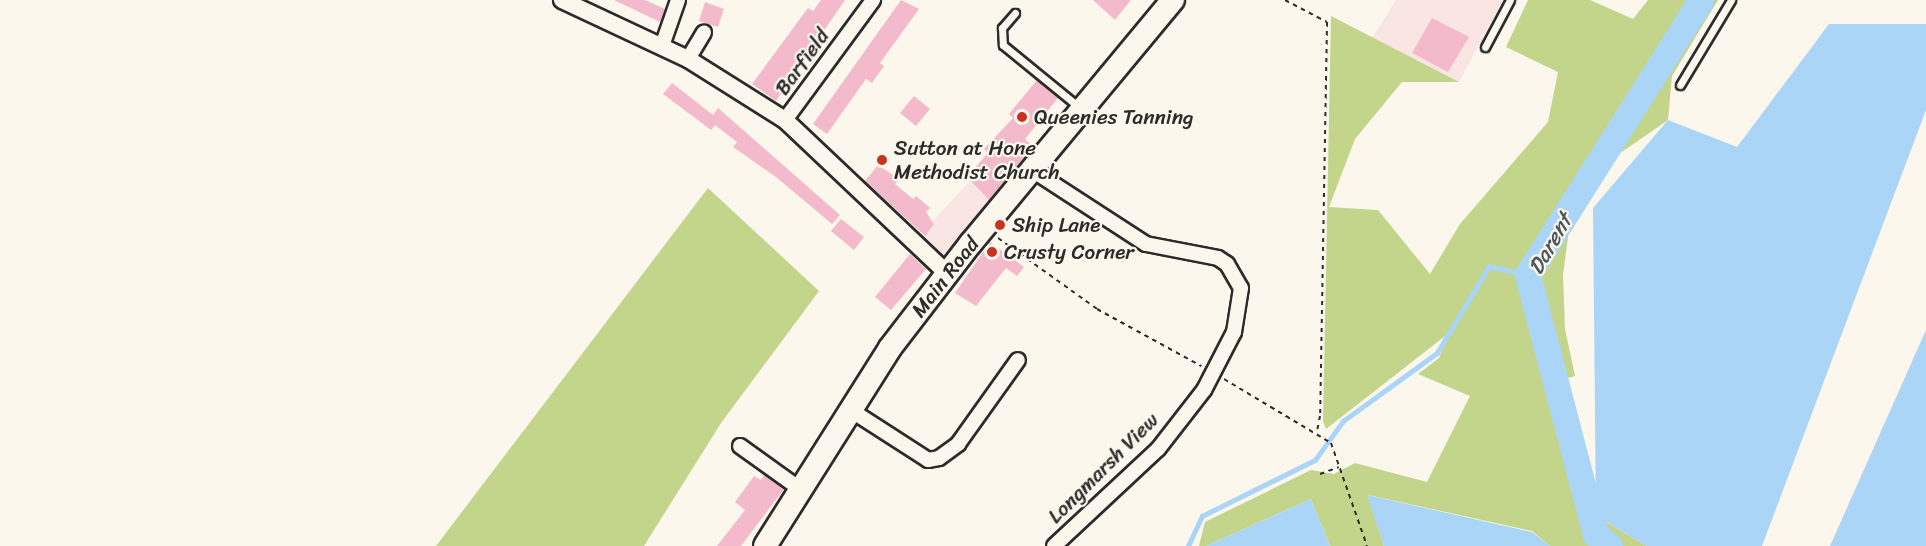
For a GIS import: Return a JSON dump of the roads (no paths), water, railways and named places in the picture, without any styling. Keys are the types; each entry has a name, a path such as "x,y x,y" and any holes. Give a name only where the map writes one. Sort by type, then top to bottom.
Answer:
{"main road":[{"name":"Main Road","path":"765,546 849,409 947,273 1173,0"}],"street":[{"path":"562,0 688,59 785,120 947,273"},
{"path":"662,46 678,0"},
{"name":"Barfield","path":"785,120 873,0"},
{"path":"688,59 704,32"},
{"name":"Longmarsh View","path":"1032,170 1146,244 1205,255 1227,264 1241,288 1240,313 1213,373 1158,449 1054,546"},
{"path":"849,409 928,460 939,458 958,444 1018,360"},
{"path":"740,446 800,489"}],"lane":[{"path":"1485,46 1510,0"},
{"path":"1680,85 1731,0"},
{"path":"1015,13 1002,28 1003,45 1083,110"}],"water":[{"path":"1829,24 1926,24 1926,110 1762,546 1647,546 1596,516 1593,208 1668,120 1737,147"},
{"path":"1926,330 1926,546 1830,546"},
{"path":"1367,495 1532,532 1550,546 1384,546"},
{"path":"1311,499 1330,546 1206,546"}],"waterway":[{"name":"Darent","path":"1610,546 1596,535 1528,275 1702,0"},
{"path":"1188,546 1202,516 1315,460 1343,421 1437,353 1489,266 1528,275"}],"place":[{"name":"Queenies Tanning","path":"1022,117"},
{"name":"Sutton at Hone Methodist Church","path":"882,160"},
{"name":"Ship Lane","path":"1000,225"},
{"name":"Crusty Corner","path":"992,252"}]}
